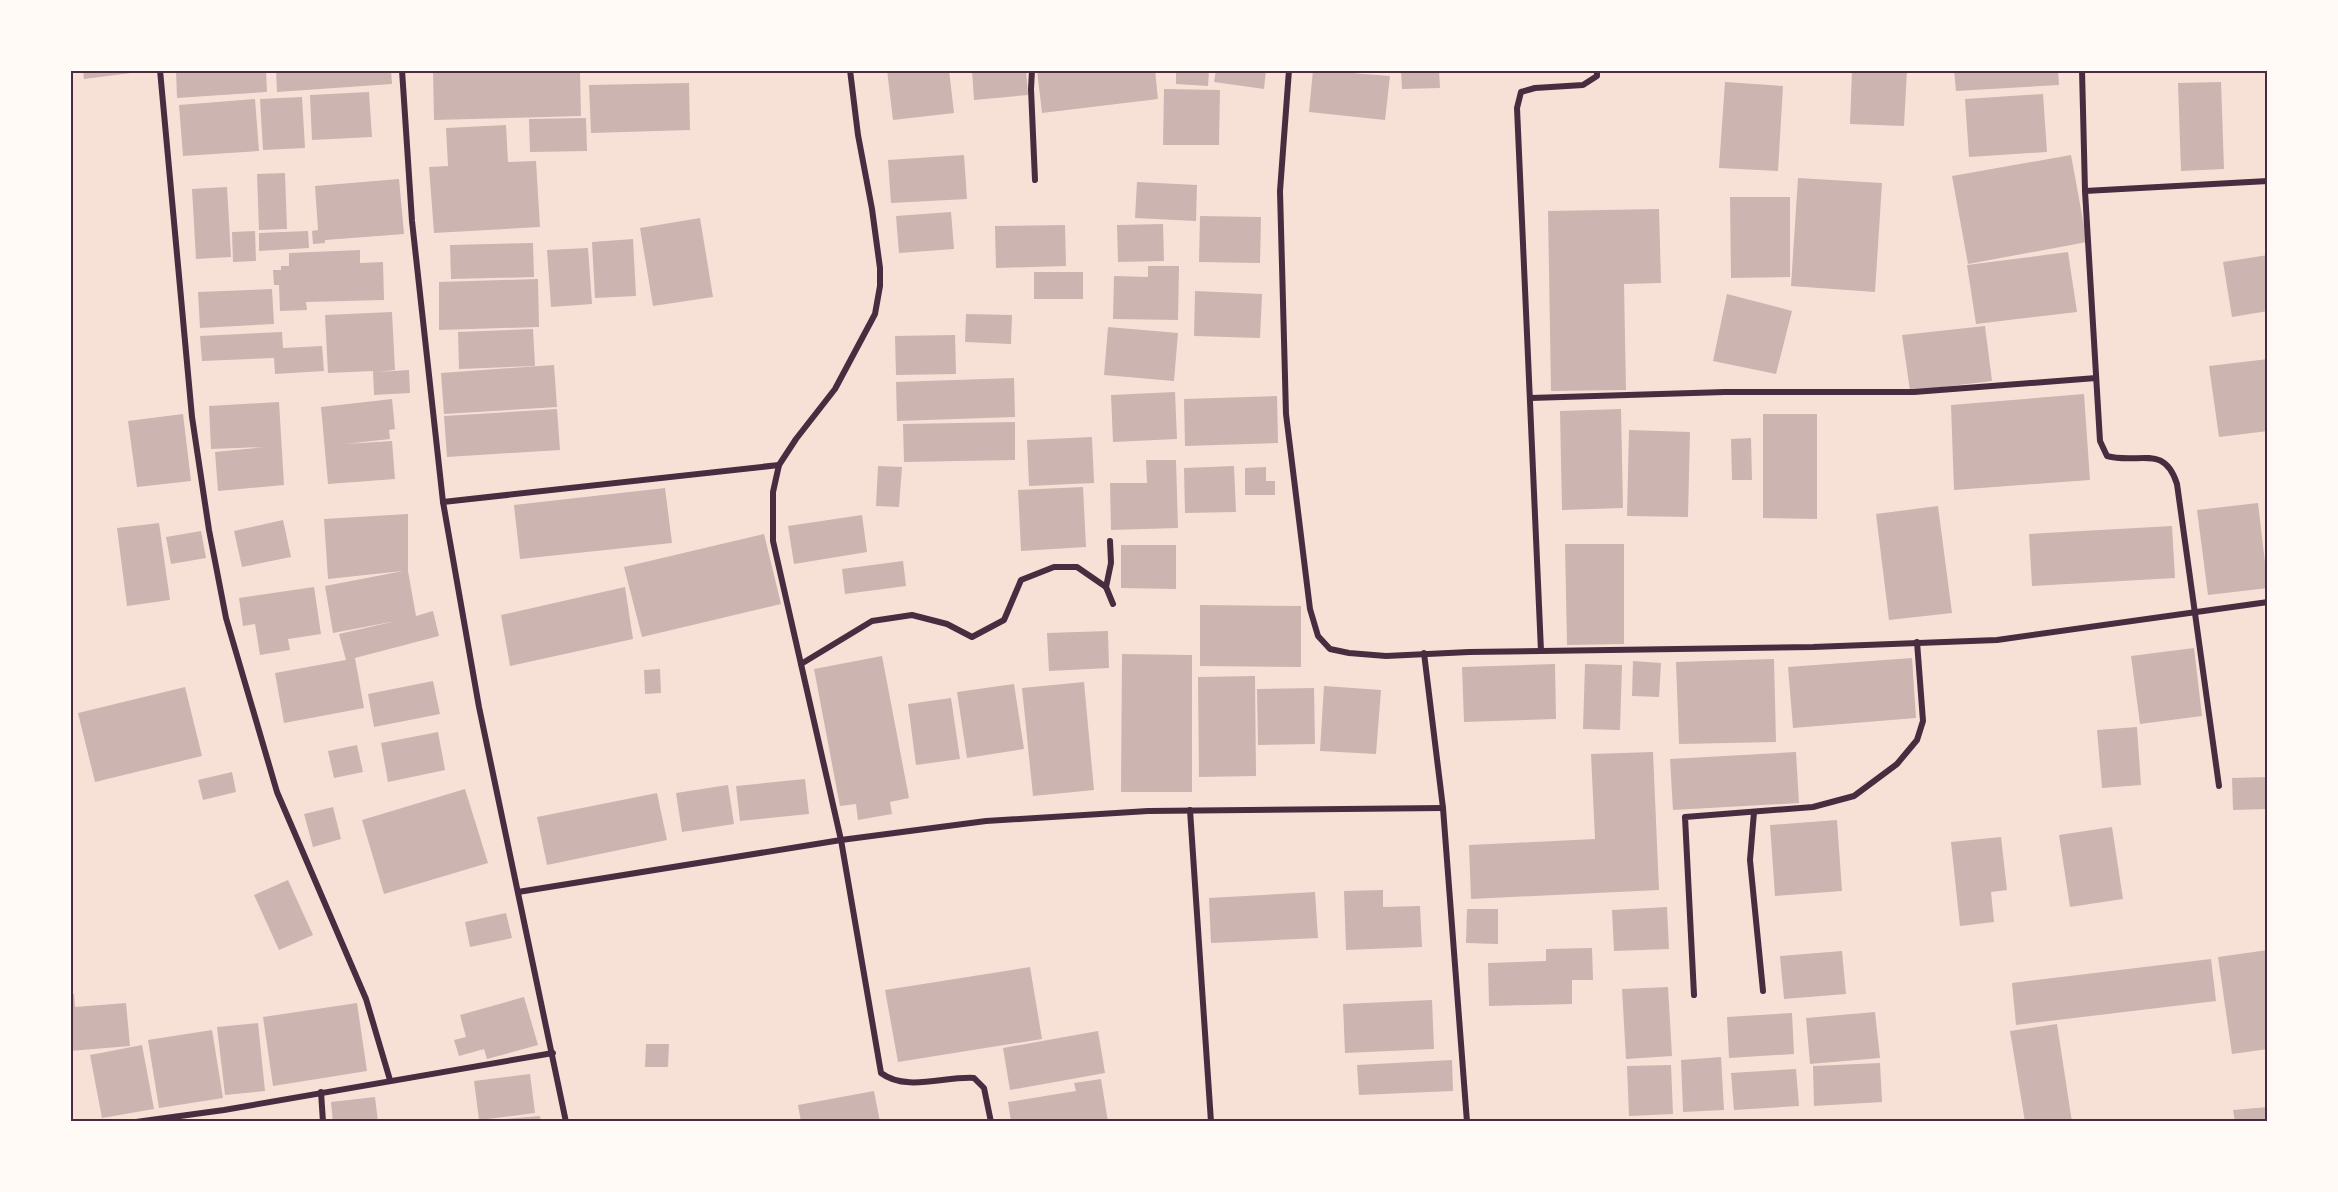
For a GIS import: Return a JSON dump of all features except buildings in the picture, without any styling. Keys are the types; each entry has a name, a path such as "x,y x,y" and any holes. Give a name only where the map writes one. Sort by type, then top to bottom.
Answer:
{"street":[{"path":"160,70 192,417 209,530 226,618 277,792 366,999 390,1080"},
{"path":"402,70 412,221 443,502 479,707 566,1122"},
{"path":"850,70 858,135 872,209 880,268 880,286 875,314 835,389 779,465 773,492 773,541 841,840 881,1073 890,1080 907,1083 958,1077 974,1078 984,1088 991,1122"},
{"path":"1032,70 1030,89 1035,180"},
{"path":"1289,70 1280,191 1286,414 1310,609 1318,636 1330,649 1386,656 1424,653 1813,647 1968,642 1997,640 2268,602"},
{"path":"1541,651 1517,108 1521,92 1535,88 1583,85 1596,76 1598,70"},
{"path":"2082,70 2085,190 2100,441 2107,456 2120,459 2156,459 2168,463 2174,473 2219,786"},
{"path":"2085,190 2268,181"},
{"path":"1530,398 1725,392 1914,392 2097,378"},
{"path":"443,502 779,465"},
{"path":"1106,587 1111,563 1110,541"},
{"path":"801,664 872,621 912,615 947,624 972,637 1004,620 1021,580 1054,567 1077,567 1106,587 1113,604"},
{"path":"1694,995 1685,817 1813,807 1854,796 1897,764 1917,740 1923,721 1917,642"},
{"path":"1424,653 1443,808 1467,1122"},
{"path":"518,892 841,840 986,820 1190,810 1443,808"},
{"path":"1190,810 1211,1122"},
{"path":"1754,812 1750,860 1763,991"},
{"path":"136,1122 162,1120 553,1053"},
{"path":"321,1092 323,1122"}]}
